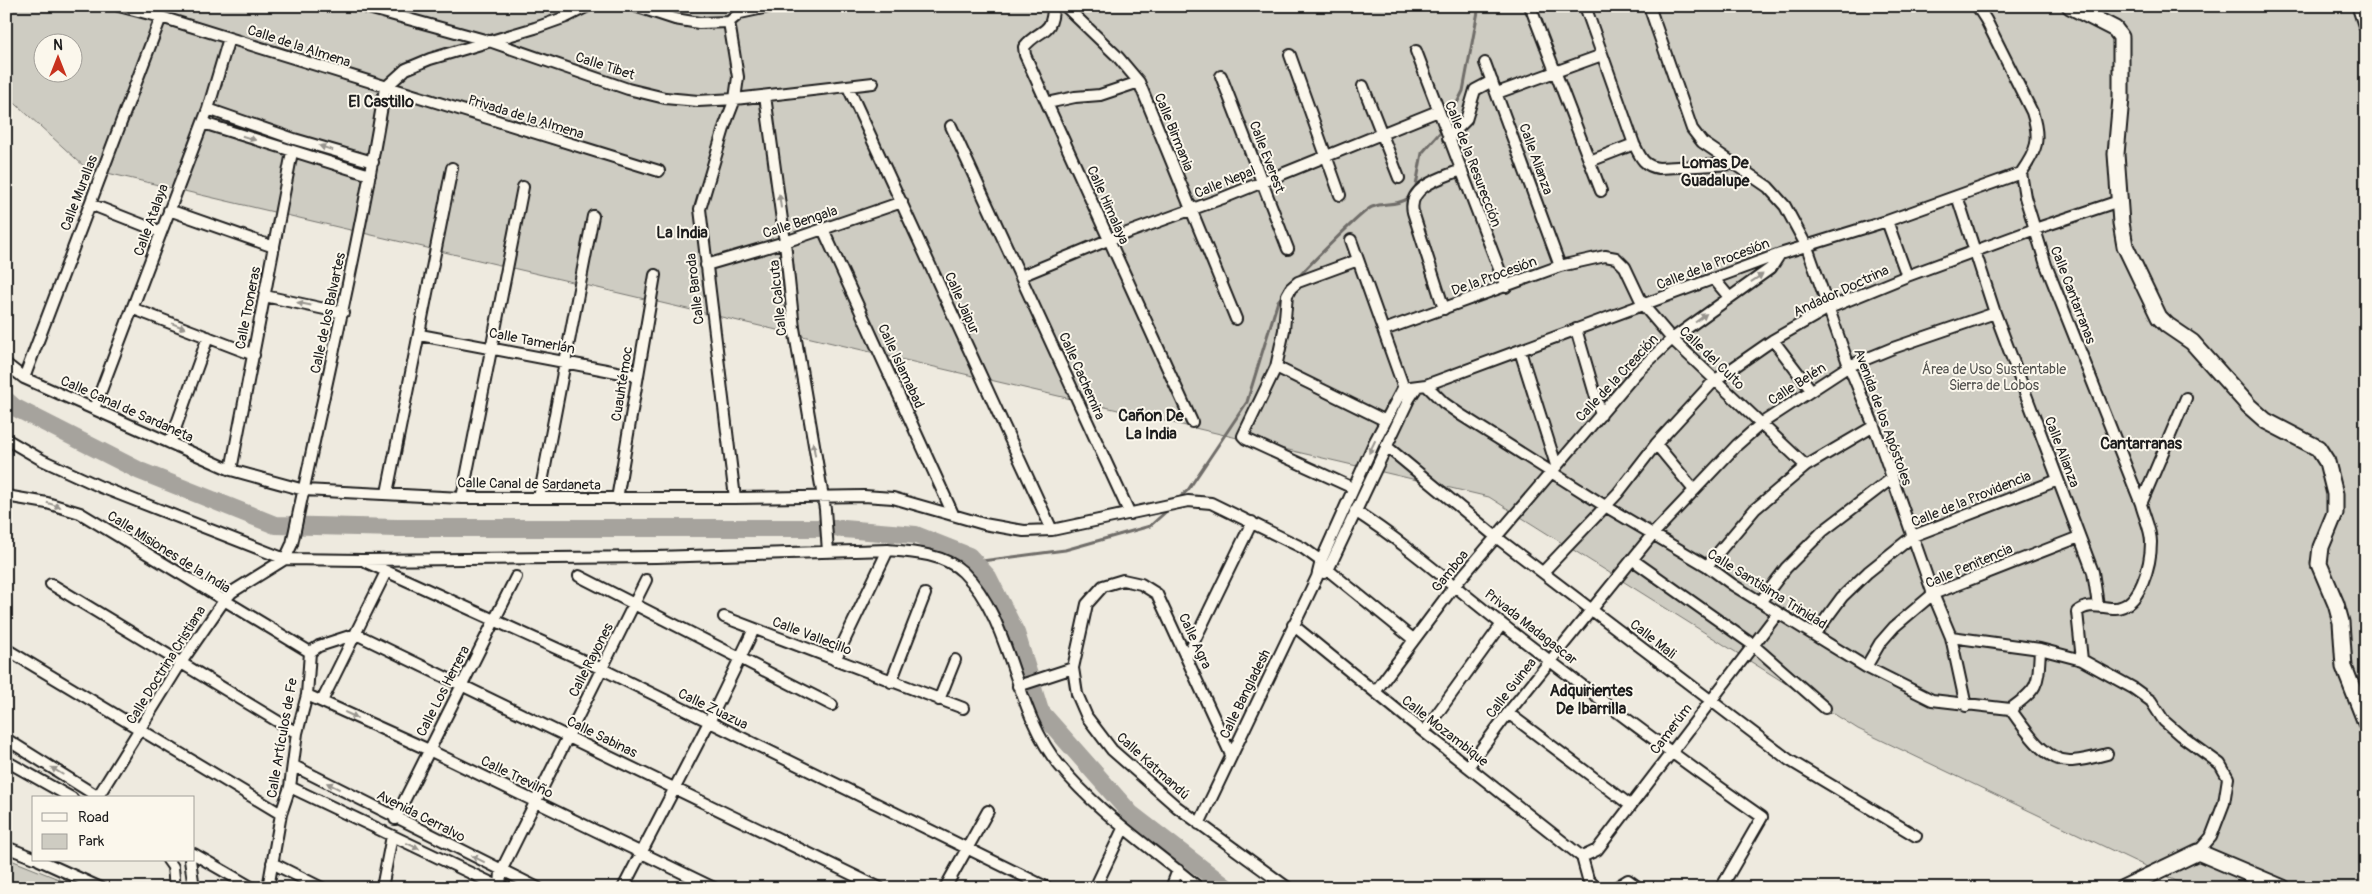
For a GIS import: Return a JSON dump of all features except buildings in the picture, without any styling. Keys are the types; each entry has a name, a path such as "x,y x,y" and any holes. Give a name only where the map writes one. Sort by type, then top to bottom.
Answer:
{"street":[{"name":"Calle de la Almena","path":"119,6 229,38 385,88"},
{"name":"Calle Tibet","path":"361,6 492,42 628,89 665,98 698,101 735,99 873,83"},
{"path":"385,88 406,69 430,59 492,42 566,17 588,6"},
{"path":"635,6 675,19 699,23 728,22 740,13 772,6"},
{"name":"Calle Himalaya","path":"1053,6 1053,19 1050,26 1024,47 1025,55 1192,422"},
{"name":"Calle Birmania","path":"1065,6 1118,57 1139,82 1236,319"},
{"path":"1530,6 1554,73 1601,191"},
{"path":"1585,6 1634,144 1644,162 1650,167 1734,164"},
{"name":"Avenida de los Apóstoles","path":"1649,6 1692,129 1702,142 1768,187 1785,206 1807,247 1849,366 1874,426 1891,480 1913,536 1932,594 1951,637 1966,706"},
{"path":"1977,6 1986,20 2032,112 2037,128 2037,144 2033,155 2020,172"},
{"path":"2070,6 2115,29 2121,37 2121,98 2116,154 2119,201 2125,246 2160,316 2167,325 2192,342 2249,406 2266,421 2318,448 2327,462 2335,494 2335,513 2321,547 2319,564 2336,604 2341,622 2344,667 2366,723"},
{"path":"2360,6 2366,24"},
{"name":"Calle Murallas","path":"24,378 160,17"},
{"name":"Calle Baroda","path":"728,22 738,78 735,99 725,125 700,210 735,498"},
{"name":"Calle Atalaya","path":"94,409 134,309 168,210 203,123 229,38"},
{"name":"Calle de la Resurección","path":"1416,51 1506,287"},
{"path":"1290,55 1327,154 1340,195"},
{"path":"1497,93 1602,55"},
{"name":"Calle Alianza","path":"1485,62 1560,266"},
{"name":"Calle Everest","path":"1221,76 1288,249"},
{"path":"1448,138 1466,120 1475,90 1492,81"},
{"path":"1047,103 1075,97 1100,95 1139,82"},
{"name":"Calle Jaipur","path":"848,86 1052,530"},
{"path":"1363,86 1400,178"},
{"name":"Calle de los Balvartes","path":"285,558 292,544 343,313 373,162 385,88"},
{"name":"Privada de la Almena","path":"385,88 659,171"},
{"name":"Calle Calcuta","path":"765,96 785,242 794,328 825,509 828,547"},
{"path":"208,109 294,139 373,162"},
{"name":"Calle Nepal","path":"1021,276 1108,240 1191,211 1327,154 1438,111"},
{"path":"203,123 370,175"},
{"name":"Calle Cachemira","path":"951,126 1130,514"},
{"path":"1590,161 1634,144"},
{"name":"Calle Troneras","path":"231,470 292,152"},
{"path":"387,494 452,168"},
{"path":"1444,309 1412,212 1412,204 1418,192 1431,182 1462,170"},
{"name":"Calle de la Procesión","path":"1403,388 1422,386 1780,254 1888,221 2020,172"},
{"name":"Calle Cantarranas","path":"2020,172 2025,197 2050,275 2141,504 2151,540 2141,589 2134,599 2125,605 2114,608 2098,605"},
{"path":"462,498 523,187"},
{"name":"Calle Alianza","path":"1957,196 1995,313 2092,572 2098,605"},
{"name":"Andador Doctrina","path":"1544,572 1714,381 1773,340 1829,308 1907,276 2035,229 2119,201"},
{"name":"Calle Bengala","path":"706,265 785,242 902,202"},
{"path":"90,204 161,232"},
{"path":"168,210 274,248"},
{"path":"539,498 593,216"},
{"path":"1888,221 1907,276"},
{"name":"Calle Islamabad","path":"823,229 953,514"},
{"path":"1351,240 1403,388 1409,399 1422,386"},
{"name":"Calle de la Creación","path":"1553,468 1637,372 1672,339 1771,268 1780,254"},
{"name":"De la Procesión","path":"1384,330 1560,266 1605,256 1616,258"},
{"name":"Calle del Culto","path":"1616,258 1625,266 1643,305 1672,339 1714,381 1762,423 1806,466"},
{"path":"1353,488 1246,439 1244,432 1276,367 1284,330 1287,296 1291,288 1298,282 1358,260"},
{"name":"Cuauhtémoc","path":"617,499 654,275"},
{"path":"1714,279 1729,297"},
{"path":"265,296 343,313"},
{"path":"134,309 254,354"},
{"name":"Calle Belén","path":"1652,535 1694,490 1762,423 1792,405 1810,390 1849,366 1893,348 1995,313"},
{"path":"1576,329 1601,414"},
{"name":"Calle Tamerlán","path":"420,335 638,376"},
{"path":"170,443 208,337"},
{"path":"1773,340 1810,390"},
{"path":"1520,351 1553,468"},
{"name":"Calle Canal de Sardaneta","path":"6,364 24,378 231,470 304,490 462,498 893,498 984,524 1024,531 1052,530"},
{"path":"1276,367 1384,420"},
{"name":"Calle Santisima Trinidad","path":"1422,386 1450,407 1553,468 1604,506 1707,566 1778,613 1866,667 1922,696 1966,706 2010,710"},
{"name":"Calle Bangladesh","path":"1200,824 1231,754 1317,578 1321,560 1384,420 1403,388"},
{"path":"2141,504 2186,398"},
{"name":"Calle Bangladesh","path":"1317,578 1328,570 1409,399"},
{"path":"1707,566 1755,509 1806,466 1874,426"},
{"path":"6,439 42,460 101,487 285,558 362,560 828,547 913,552 934,557 963,571 992,614 1022,685 1033,724 1058,764 1097,807 1122,829 1178,870 1199,888"},
{"path":"1656,444 1694,490"},
{"name":"Calle Mali","path":"1386,446 1496,537 1592,608 1710,701 1789,760 1916,836"},
{"name":"Gamboa","path":"1375,692 1455,584 1553,468"},
{"path":"1761,601 1786,568 1823,531 1891,480"},
{"name":"Calle de la Providencia","path":"1814,635 1842,597 1868,572 1913,536 2058,480"},
{"name":"Calle Misiones de la India","path":"6,496 47,503 80,513 223,602 310,652"},
{"path":"1052,530 1188,501 1211,503 1303,548 1321,560 1328,570 1414,639"},
{"name":"Privada Madagascar","path":"1355,511 1383,529 1455,584 1502,624 1551,660 1670,754 1762,817 1721,888"},
{"path":"1188,656 1252,522"},
{"name":"Calle Guinea","path":"1468,766 1508,713 1652,535"},
{"name":"Calle Penitencia","path":"1866,667 1880,643 1894,627 1932,594 2079,537"},
{"path":"835,660 888,550"},
{"name":"Calle Doctrina Cristiana","path":"99,796 180,664 223,602 232,592 285,558"},
{"name":"Calle Zuazua","path":"362,560 602,669 1048,888"},
{"path":"1633,560 1753,645 1825,708"},
{"path":"322,701 386,572"},
{"path":"579,576 739,659 832,704"},
{"name":"Calle Los Herrera","path":"396,819 516,577"},
{"name":"Calle Rayones","path":"500,887 501,871 646,580"},
{"name":"Calle Agra","path":"1103,586 1123,580 1141,584 1157,594 1188,656 1231,754"},
{"path":"51,584 296,733"},
{"name":"Calle Katmandú","path":"1103,586 1087,604 1073,668 1077,694 1087,716 1112,750 1177,808 1200,824 1271,885 1288,888"},
{"path":"891,682 924,594"},
{"path":"2082,660 2078,612 2098,605"},
{"name":"Camerúm","path":"1582,857 1597,850 1778,613"},
{"path":"724,617 754,629"},
{"path":"1424,732 1502,624"},
{"name":"Calle Mozambique","path":"1293,625 1582,857"},
{"name":"Calle Vallecillo","path":"623,888 643,853 754,629 963,708"},
{"path":"310,652 319,646 356,634"},
{"name":"Calle Sabinas","path":"356,634 880,888"},
{"path":"1951,637 2040,649 2082,660 2133,688 2151,701 2164,721 2220,764 2228,778 2224,803 2212,837 2198,852 2123,888"},
{"path":"6,649 281,814"},
{"path":"2040,649 2036,686 2029,696 2010,710 2040,746 2054,757 2070,761 2107,754"},
{"name":"Calle Artículos de Fe","path":"268,888 281,814 290,787 294,766 296,733 306,695 310,652"},
{"path":"939,700 955,660"},
{"path":"1022,685 1073,668"},
{"name":"Calle Trevilño","path":"306,695 429,750 714,888"},
{"path":"1508,713 1630,805"},
{"path":"6,739 96,796"},
{"path":"6,761 68,796"},
{"name":"Avenida Cerralvo","path":"294,766 396,819 538,888"},
{"name":"Avenida Cerralvo","path":"290,787 500,887"},
{"path":"945,888 988,811"},
{"path":"1095,888 1122,829"},
{"path":"382,888 392,836"},
{"path":"6,847 32,857"},
{"path":"2198,852 2283,888"},
{"path":"195,855 253,888"},
{"path":"1582,857 1588,879 1596,888"},
{"path":"42,862 101,888"},
{"path":"169,862 173,867 175,888"},
{"path":"190,862 194,888"},
{"path":"272,863 322,888"},
{"path":"1171,888 1178,870"},
{"path":"1615,888 1628,880 1639,888"}],"green space":[{"name":"Área de Uso Sustentable Sierra de Lobos","path":"6,6 2366,6 2366,888 2191,888 1858,729 1489,497 86,168 6,95"},
{"path":"6,858 71,884 77,888 6,888"}],"waterway":[{"path":"1447,123 1463,91 1479,6"},
{"path":"1415,191 1422,153 1444,128"},
{"path":"1296,280 1334,240 1372,207 1400,202 1412,196"},
{"path":"1178,499 1188,490 1247,402 1278,301 1284,294"},
{"path":"6,400 14,407 140,471 275,525 397,528 832,528 916,535 969,556 988,577 1016,633 1040,711 1131,814 1227,888"},
{"path":"974,562 1065,550 1150,526 1169,509"}],"district":[{"name":"El Castillo","path":"381,102"},
{"name":"Lomas De Guadalupe","path":"1715,172"},
{"name":"La India","path":"682,233"},
{"name":"Cañon De La India","path":"1151,425"},
{"name":"Cantarranas","path":"2141,444"},
{"name":"Adquirientes De Ibarrilla","path":"1591,700"}]}
